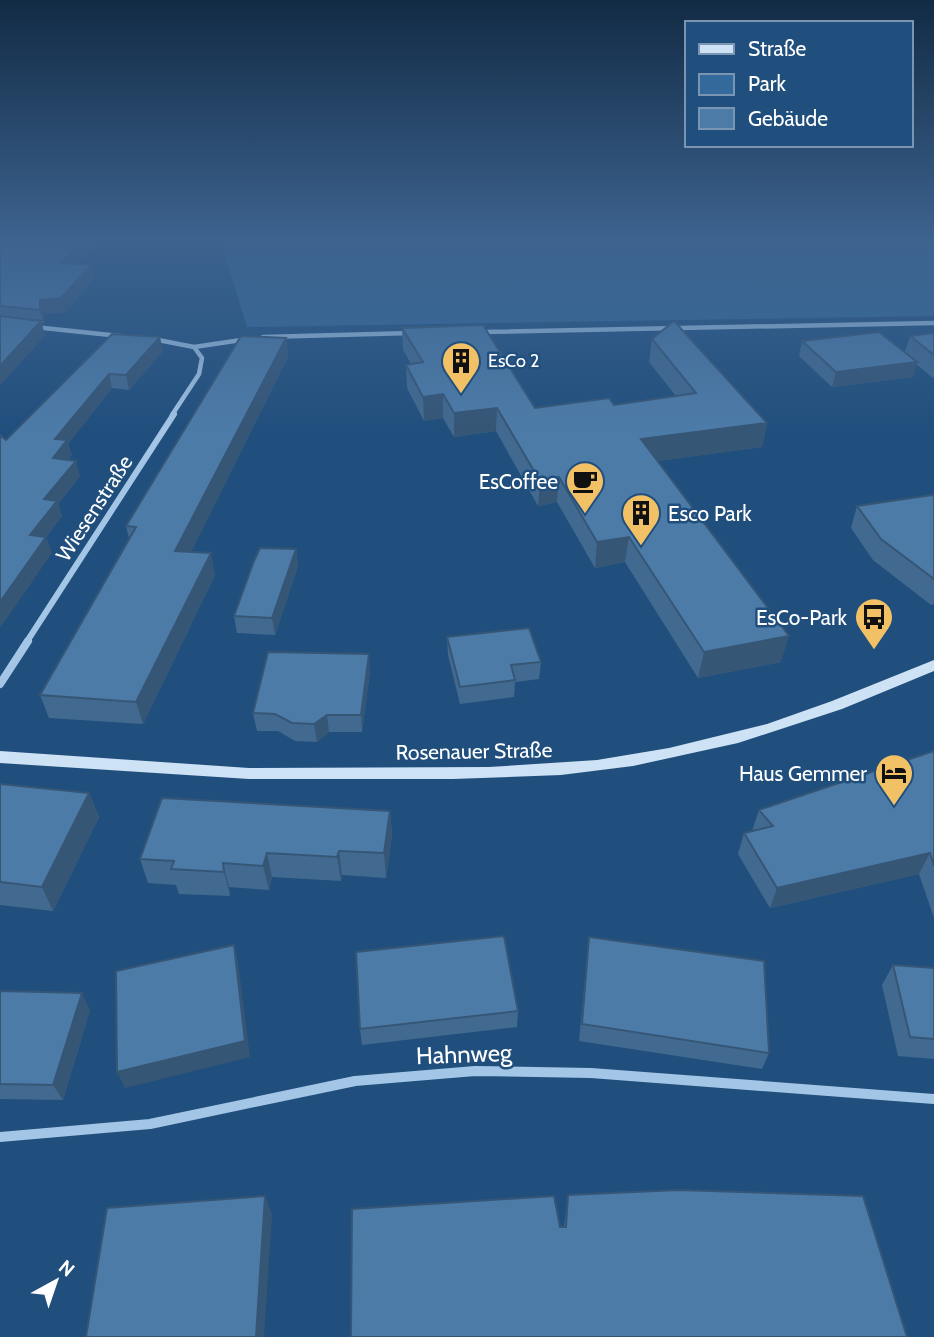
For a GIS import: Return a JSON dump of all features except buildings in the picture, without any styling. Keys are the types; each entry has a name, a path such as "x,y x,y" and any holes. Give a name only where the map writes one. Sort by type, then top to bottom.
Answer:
{"street":[{"path":"474,332 934,323"},
{"path":"26,327 132,337"},
{"path":"146,338 194,347 255,338 418,333"},
{"name":"Wiesenstraße","path":"0,684 199,374 202,358 194,347"},
{"name":"Rosenauer Straße","path":"0,757 208,772 483,774 561,770 668,755 736,739 847,703 934,666"},
{"name":"Hahnweg","path":"0,1137 150,1124 355,1081 475,1072 591,1073 934,1099"}],"green space":[{"path":"240,304 934,304 934,316 247,327"}],"place":[{"name":"EsCo 2","path":"461,395"},
{"name":"EsCoffee","path":"585,515"},
{"name":"Esco Park","path":"641,547"},
{"name":"EsCo-Park","path":"874,651"},
{"name":"Haus Gemmer","path":"894,807"}]}
